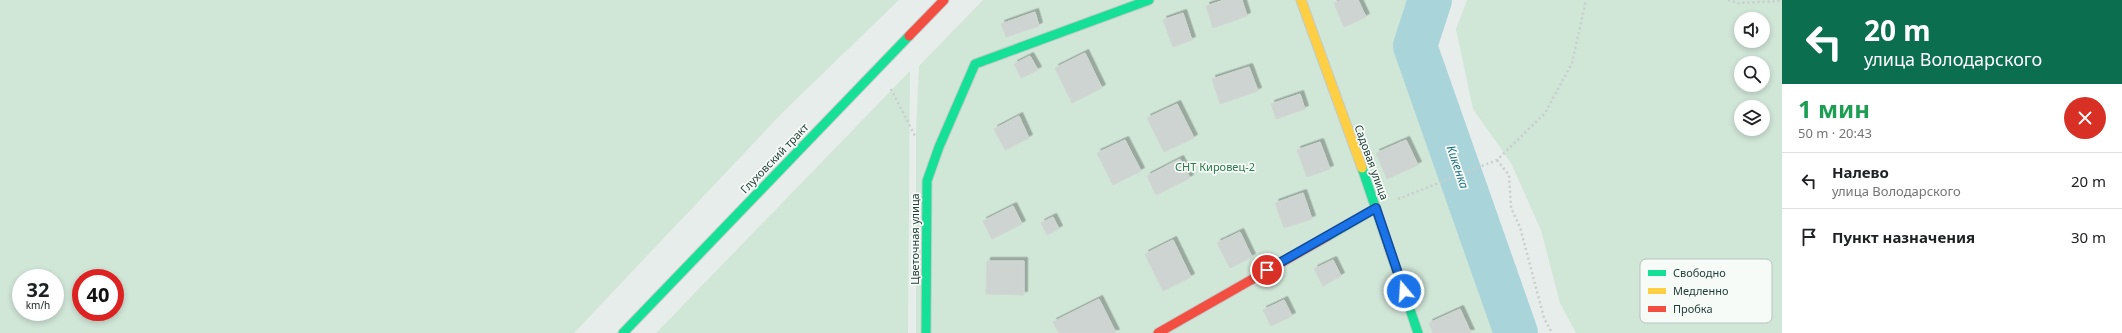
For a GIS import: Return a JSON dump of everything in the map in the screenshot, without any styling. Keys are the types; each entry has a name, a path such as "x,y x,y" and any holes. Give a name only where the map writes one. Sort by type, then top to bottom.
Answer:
{"street":[{"name":"Глуховский тракт","path":"623,333 944,0"},
{"name":"Цветочная улица","path":"926,333 927,180 939,147 975,64 1149,0"},
{"name":"Садовая улица","path":"1301,0 1376,208 1418,333"},
{"path":"1158,333 1376,208"}],"path":[{"path":"1376,208 1443,179 1497,160 1545,113 1572,63 1586,0"},
{"path":"1728,0 1738,3 1782,1"},
{"path":"879,66 918,142"},
{"path":"1497,160 1509,175 1511,208 1520,227 1544,318 1552,333"}],"green space":[{"path":"0,0 899,0 784,111 574,333 0,333"},
{"name":"СНТ Кировец-2","path":"983,0 1415,0 1405,42 1514,333 916,333 916,132 919,66"},
{"path":"1467,0 1782,0 1782,333 1576,333 1560,303 1541,230 1511,163 1473,109 1456,29"},
{"path":"910,71 908,333 656,333"}],"building":[{"path":"1224,0 1242,0 1247,16 1213,28 1206,6"},
{"path":"1341,0 1358,0 1366,17 1344,27 1334,3"},
{"path":"1035,12 1039,26 1006,37 1001,24"},
{"path":"1183,13 1192,40 1173,47 1163,20"},
{"path":"1085,53 1102,88 1072,103 1055,68"},
{"path":"1030,56 1038,70 1021,78 1014,64"},
{"path":"1249,67 1258,91 1220,104 1212,79"},
{"path":"1300,94 1305,109 1276,119 1271,104"},
{"path":"1177,104 1194,138 1164,152 1147,118"},
{"path":"1019,116 1029,138 1005,150 994,129"},
{"path":"1125,140 1141,171 1113,185 1097,153"},
{"path":"1406,140 1418,165 1387,179 1376,153"},
{"path":"1320,142 1330,169 1307,177 1297,150"},
{"path":"1180,159 1190,178 1156,195 1147,176"},
{"path":"1303,193 1312,219 1284,228 1275,203"},
{"path":"1013,206 1022,224 992,239 983,221"},
{"path":"1053,217 1059,229 1047,235 1041,223"},
{"path":"1240,232 1252,257 1230,268 1217,243"},
{"path":"1173,240 1191,277 1163,291 1145,254"},
{"path":"1333,260 1341,276 1323,286 1314,269"},
{"path":"987,261 1024,261 1024,295 986,294"},
{"path":"1099,299 1116,333 1059,333 1053,322"},
{"path":"1284,300 1292,316 1271,326 1263,310"},
{"path":"1460,309 1471,333 1433,333 1429,323"}],"waterway":[{"name":"Кикенка","path":"1430,0 1415,46 1516,333"}],"traffic: fast":[{"path":"926,333 927,181 939,147 975,64 1149,0"},
{"path":"623,333 909,36"},
{"path":"1362,168 1418,333"},
{"path":"1328,236 1376,208"}],"traffic: slow":[{"path":"1301,0 1362,168"}],"traffic: jam":[{"path":"909,36 944,0"},
{"path":"1158,333 1328,236"}],"route":[{"path":"1267,270 1376,208 1404,291"}]}
